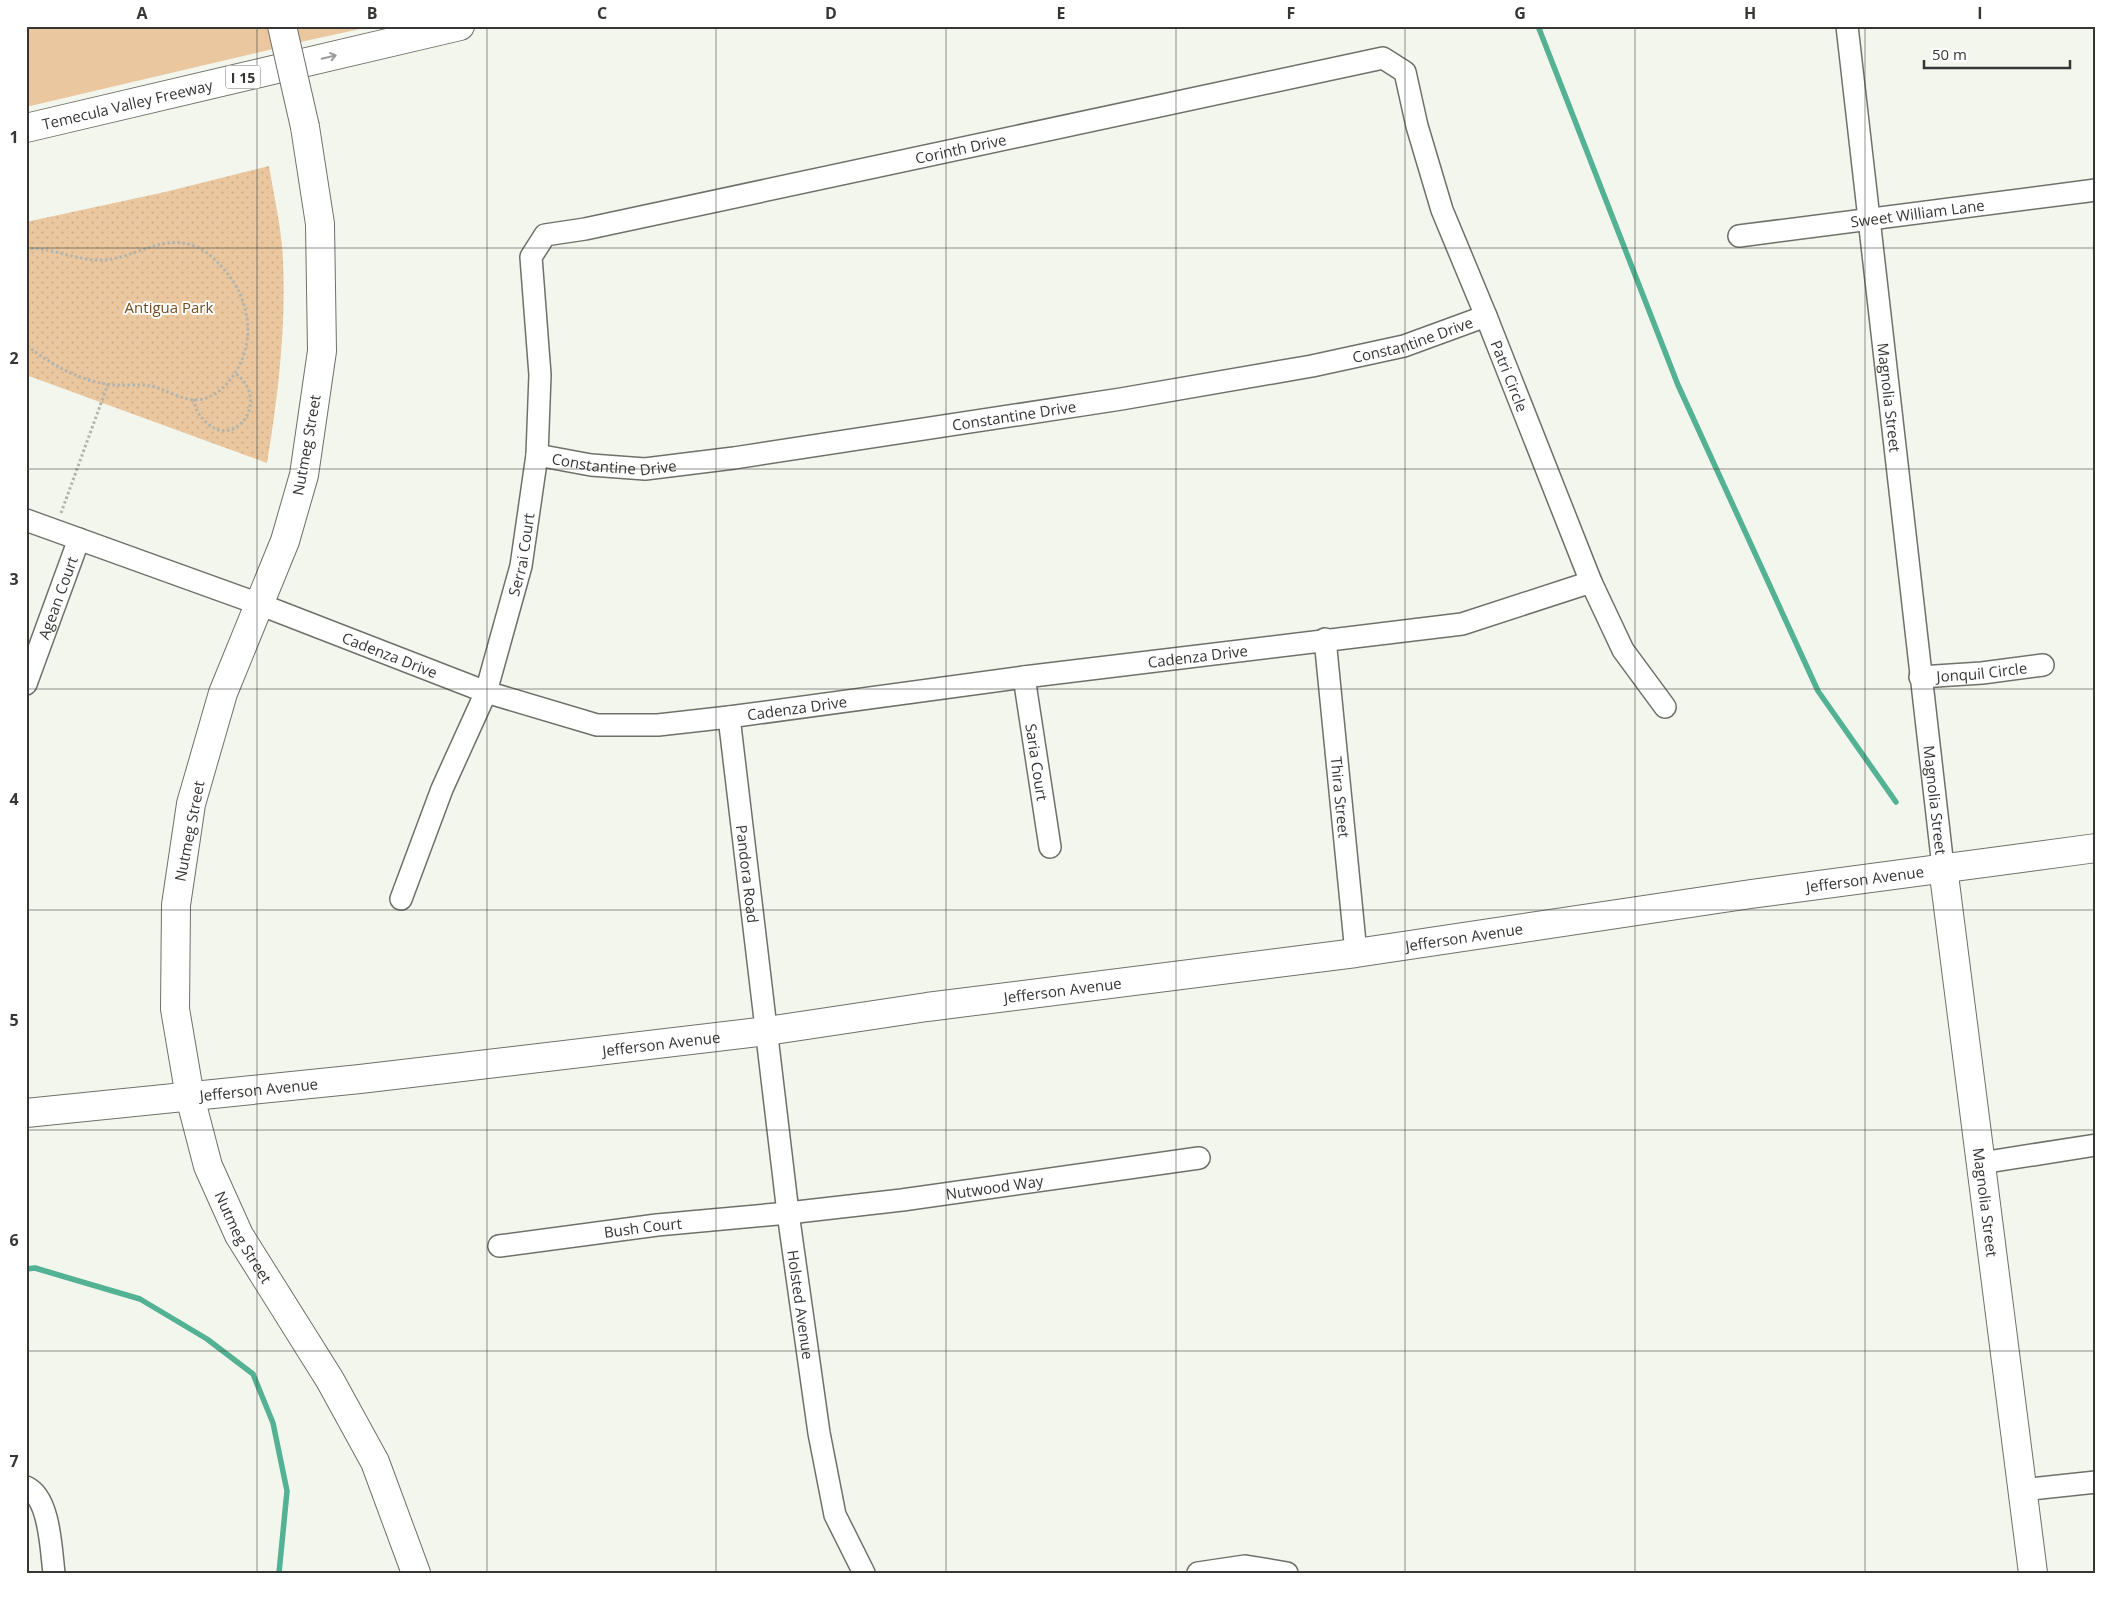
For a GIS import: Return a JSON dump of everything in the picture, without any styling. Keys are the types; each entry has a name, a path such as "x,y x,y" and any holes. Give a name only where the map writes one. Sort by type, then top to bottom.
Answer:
{"main road":[{"name":"Nutmeg Street","path":"282,26 305,126 320,224 322,351 304,475 285,541 223,693 191,804 176,905 175,1009 190,1097 208,1166 239,1235 330,1380 375,1462 416,1573"},
{"name":"Temecula Valley Freeway","path":"26,128 460,26"},
{"name":"Jefferson Avenue","path":"26,1113 562,1056 767,1031 927,1007 1356,954 1751,894 2096,848"},
{"name":"Magnolia Street","path":"1943,867 2033,1573"}],"street":[{"name":"Magnolia Street","path":"1847,26 1943,867"},
{"name":"Patri Circle","path":"1336,67 1383,58 1405,72 1417,126 1442,210 1591,582 1623,650 1665,707"},
{"name":"Corinth Drive","path":"585,229 1336,67"},
{"name":"Sweet William Lane","path":"1739,236 2096,190"},
{"name":"Serrai Court","path":"401,899 442,789 486,692 521,566 537,455 540,376 531,257 545,235 585,229"},
{"name":"Constantine Drive","path":"537,455 591,465 645,469 734,458 1121,399 1312,366 1404,346 1486,316"},
{"name":"Cadenza Drive","path":"26,520 259,604 486,692 597,725 658,725 729,717 1024,677 1462,624 1591,582"},
{"name":"Agean Court","path":"26,684 79,539"},
{"name":"Thira Street","path":"1325,640 1356,954"},
{"name":"Jonquil Circle","path":"1920,677 1982,673 2043,666"},
{"name":"Saria Court","path":"1024,677 1050,847"},
{"name":"Pandora Road","path":"729,717 767,1031"},
{"name":"Holsted Avenue","path":"767,1031 788,1213 819,1434 835,1515 858,1571"},
{"path":"1981,1163 2096,1145"},
{"name":"Nutwood Way","path":"788,1213 902,1200 1199,1158"},
{"name":"Bush Court","path":"499,1246 657,1225 788,1213"},
{"path":"2022,1490 2096,1482"},
{"path":"26,1486 31,1488 41,1500 48,1526 54,1573"},
{"path":"1198,1573 1244,1566 1287,1573"}],"path":[{"path":"26,248 42,249 83,259 104,260 136,253 165,242 190,244 201,249 216,260 228,273 240,293 246,310 249,328 242,364 224,388 214,395 201,400 146,385 108,384 71,374 49,362 26,345"},
{"path":"194,399 200,416 212,427 228,431 235,428 245,419 251,404 251,396 247,384 235,373"},
{"path":"55,530 108,384"}],"green space":[{"path":"26,26 276,26 282,47 26,107"},
{"path":"287,26 374,26 291,44"},
{"name":"Antigua Park","path":"269,166 281,237 284,286 280,363 267,463 26,375 26,222 165,192"}],"waterway":[{"path":"1538,26 1678,385 1818,691 1896,802"},
{"path":"26,1269 35,1268 140,1299 207,1339 253,1374 273,1423 287,1491 279,1573"}]}
